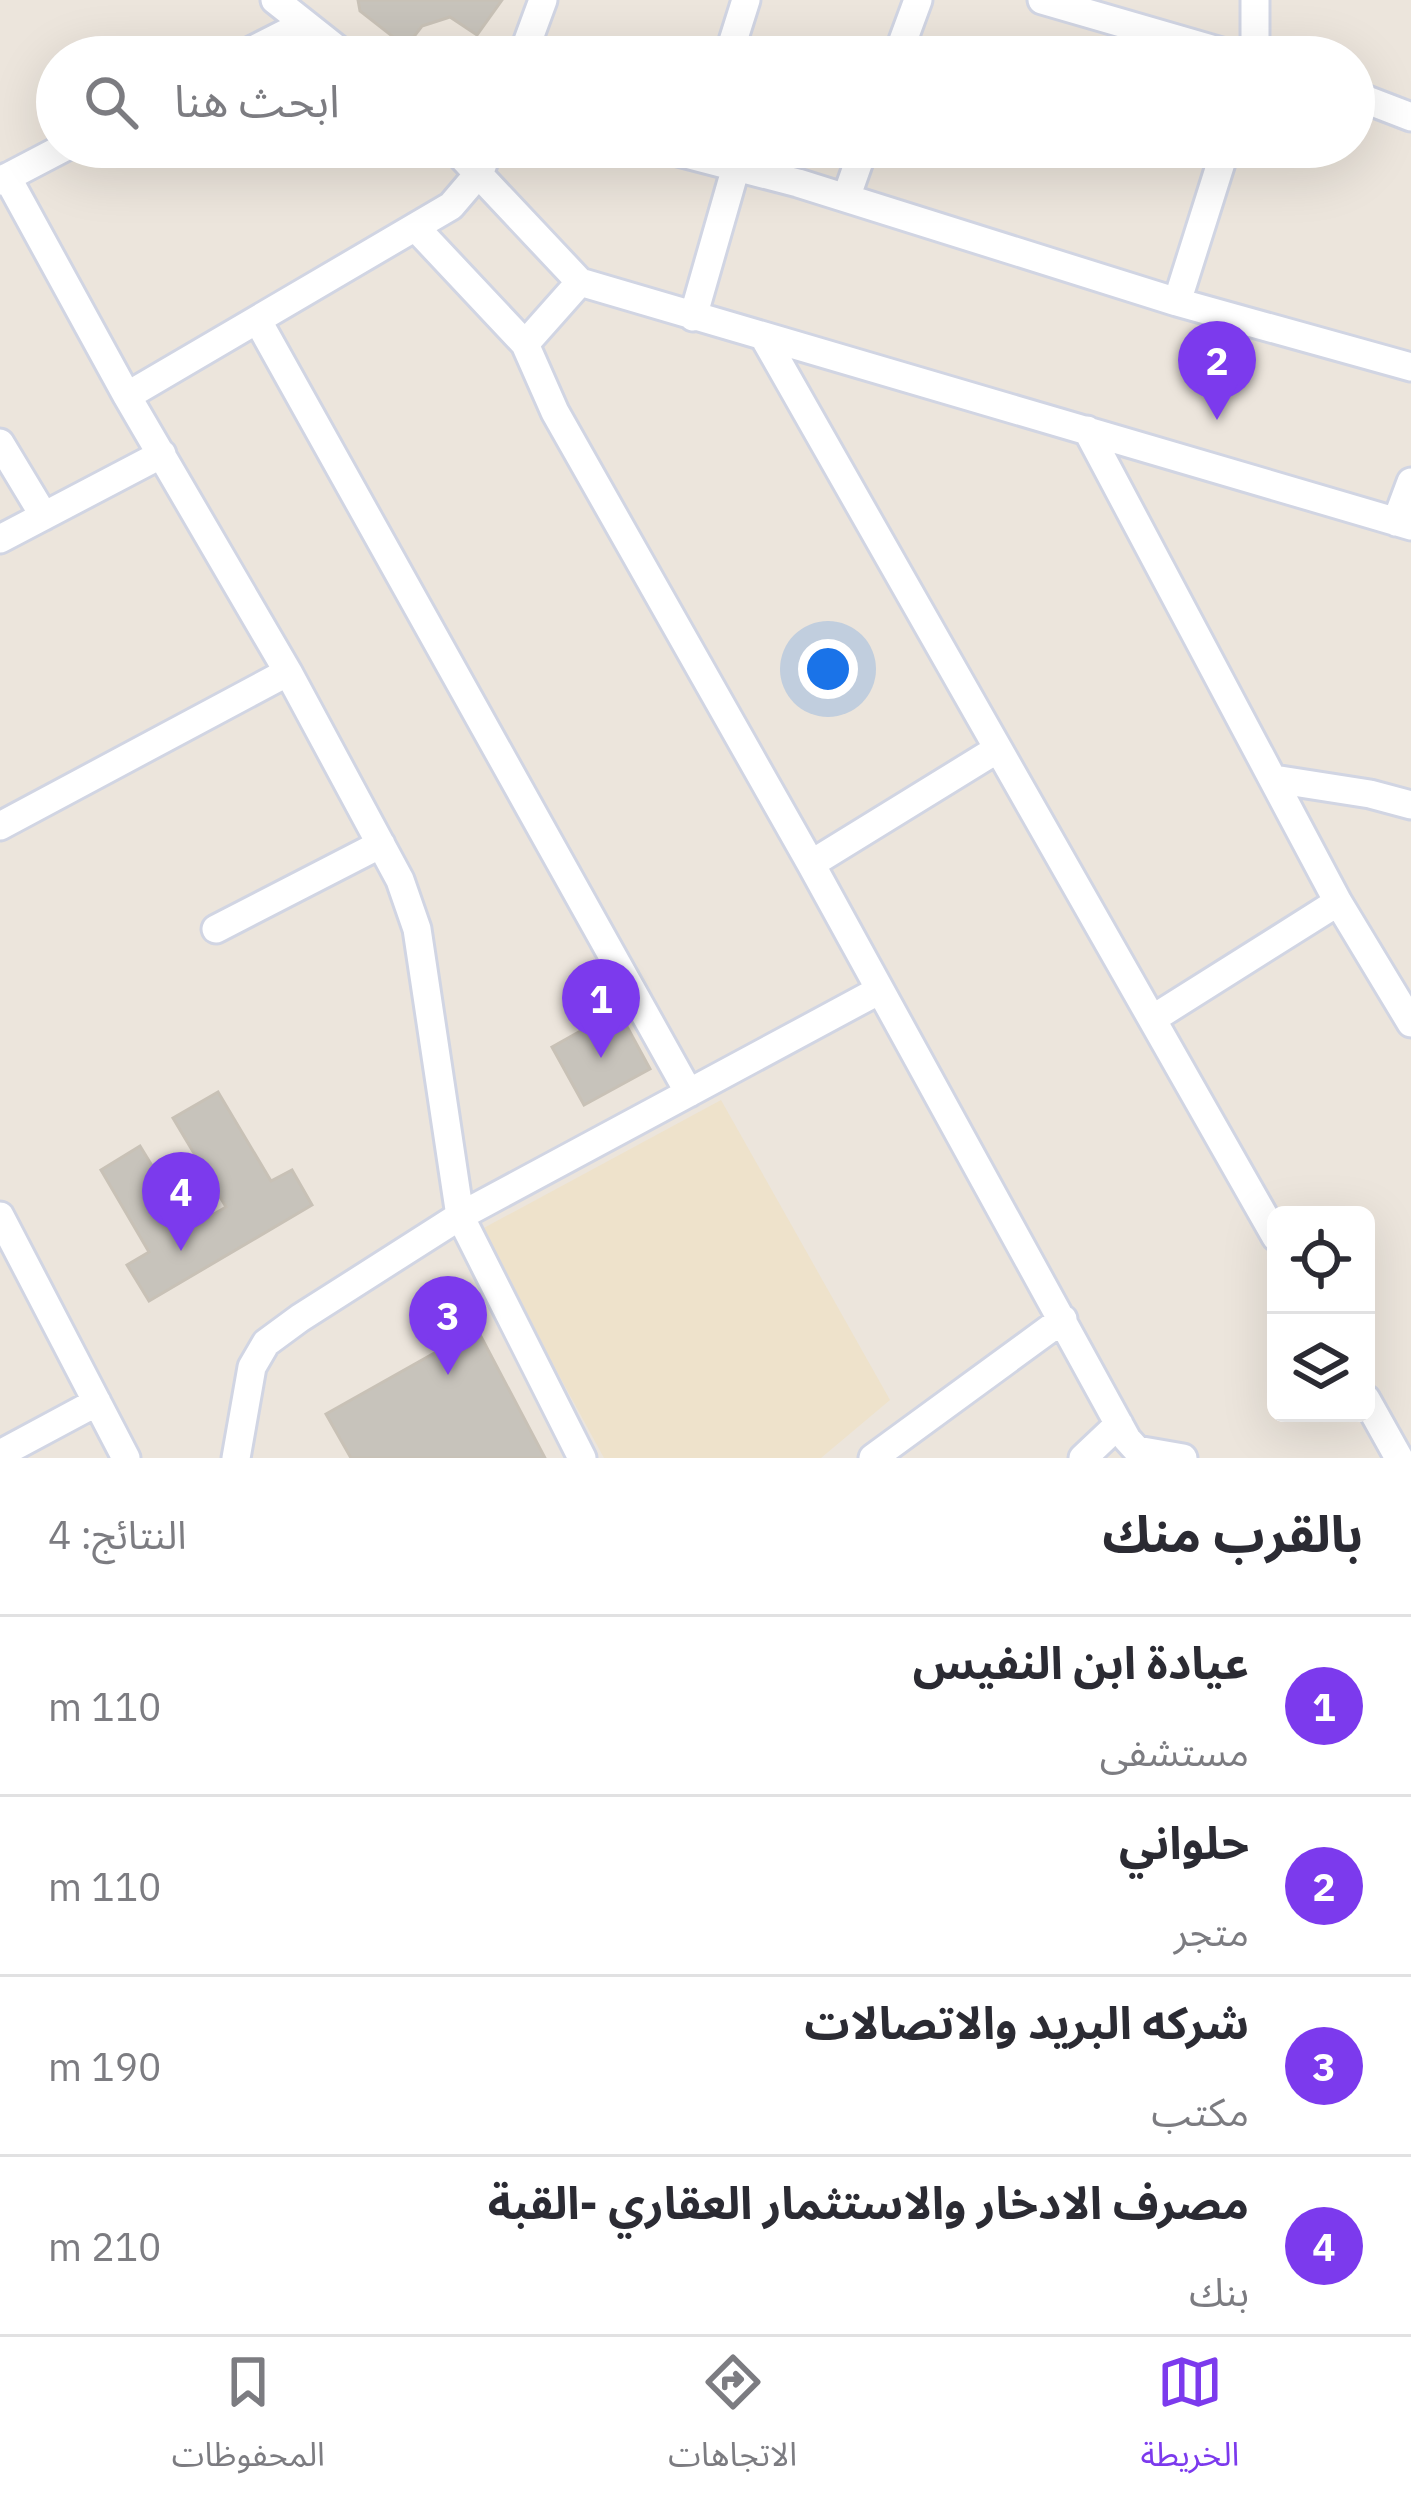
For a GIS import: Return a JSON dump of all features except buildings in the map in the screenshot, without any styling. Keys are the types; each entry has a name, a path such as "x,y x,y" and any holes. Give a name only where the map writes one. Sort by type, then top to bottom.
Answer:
{"street":[{"path":"275,0 317,36"},
{"path":"530,36 543,0"},
{"path":"735,36 746,0"},
{"path":"905,36 918,0"},
{"path":"1042,0 1166,36"},
{"path":"1255,0 1255,36"},
{"path":"280,36 302,25"},
{"path":"1375,103 1411,118"},
{"path":"36,162 3,179 288,672 400,880 417,929 460,1216 581,1458"},
{"path":"127,396 417,229 451,206 479,168"},
{"path":"491,168 580,282 1404,524 1411,482"},
{"path":"693,317 736,168"},
{"path":"740,168 1411,368"},
{"path":"846,198 857,168"},
{"path":"1177,302 1219,168"},
{"path":"417,229 525,344 555,412 1119,1424 1137,1450 1183,1458"},
{"path":"525,344 580,282"},
{"path":"258,321 689,1093"},
{"path":"766,339 1267,1221"},
{"path":"1088,430 1338,902 1411,1023"},
{"path":"0,443 44,516"},
{"path":"0,539 161,454"},
{"path":"0,826 288,672"},
{"path":"811,864 997,750"},
{"path":"1274,778 1411,805"},
{"path":"216,929 381,844"},
{"path":"1154,1018 1338,902"},
{"path":"236,1458 245,1392 266,1343 460,1216 878,991"},
{"path":"0,1216 126,1458"},
{"path":"873,1458 1063,1319"},
{"path":"0,1454 97,1402"},
{"path":"1375,1415 1399,1458"},
{"path":"1083,1458 1119,1424"}],"shaded area":[{"path":"721,1100 890,1400 821,1458 604,1458 480,1230"}],"place":[{"name":"حلواني","path":"1217,420"},
{"name":"عيادة ابن النفيس","path":"601,1058"},
{"name":"مصرف الادخار والاستثمار العقاري -القبة","path":"181,1251"},
{"name":"شركه البريد والاتصالات","path":"448,1375"}]}
